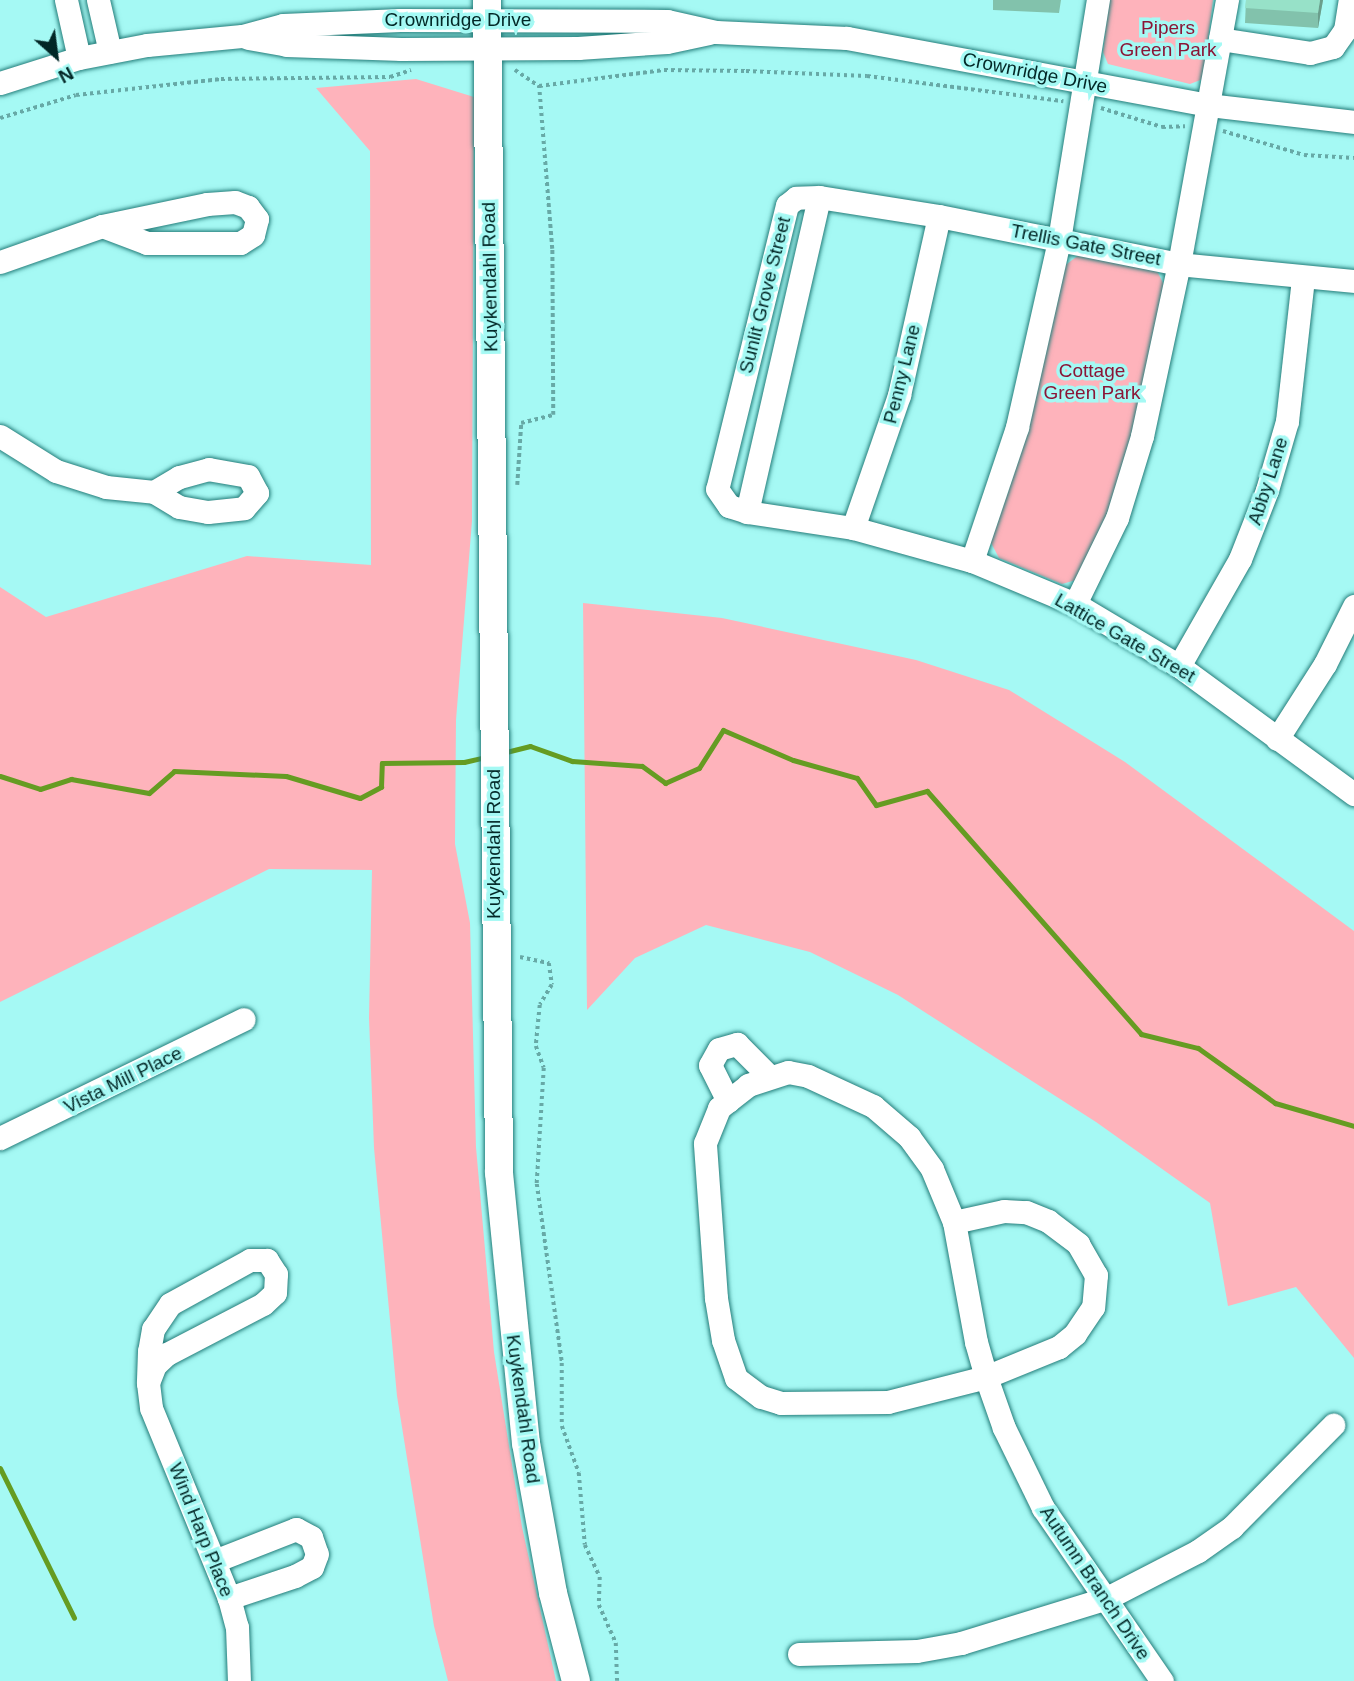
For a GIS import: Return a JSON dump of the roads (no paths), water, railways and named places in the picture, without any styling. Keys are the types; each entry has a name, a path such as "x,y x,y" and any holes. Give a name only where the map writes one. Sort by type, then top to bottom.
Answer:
{"main road":[{"name":"Kuykendahl Road","path":"487,10 496,692 493,824 498,1159 508,1297 526,1443 553,1593 576,1681"}],"street":[{"path":"66,0 79,58"},
{"path":"98,0 110,52"},
{"path":"972,561 1017,427 1059,240 1098,0"},
{"path":"1075,604 1108,538 1130,479 1179,264 1227,0"},
{"path":"1220,39 1310,53 1333,47 1345,30 1350,0"},
{"name":"Crownridge Drive","path":"0,83 79,58 242,36 283,25 487,10 667,21 716,32 847,38 1085,93 1206,115 1354,122"},
{"name":"Crownridge Drive","path":"242,36 286,45 487,57 667,42 716,32"},
{"name":"Trellis Gate Street","path":"819,197 939,216 1179,264 1303,279 1354,281"},
{"name":"Sunlit Grove Street","path":"819,197 747,512 729,506 717,489 787,205 796,198 819,197"},
{"path":"0,262 102,226 207,204 235,202 248,207 257,219 253,235 240,243 222,244 147,243 102,226"},
{"name":"Penny Lane","path":"853,528 899,395 939,216"},
{"name":"Abby Lane","path":"1179,666 1240,559 1267,490 1287,421 1303,279"},
{"path":"0,436 33,459 81,481 154,492"},
{"name":"Lattice Gate Street","path":"747,512 853,528 972,561 1075,604 1179,666 1354,794"},
{"path":"1277,739 1325,664 1354,606"},
{"name":"Vista Mill Place","path":"0,1138 244,1019"},
{"path":"728,1101 710,1065 719,1049 737,1044 769,1076"},
{"name":"Autumn Branch Drive","path":"986,1377 916,1397 851,1404 781,1403 736,1378 723,1340 706,1202 705,1143 719,1108 748,1085 788,1072 808,1076 873,1106 909,1136 932,1168 954,1222 986,1377 1003,1428 1043,1508 1162,1681"},
{"path":"954,1222 1004,1211 1026,1212 1048,1221 1078,1244 1096,1275 1093,1307 1074,1334 1059,1347 986,1377"},
{"name":"Wind Harp Place","path":"148,1382 155,1365 167,1354 263,1304 275,1293 276,1274 267,1260 250,1261 170,1304 153,1329 148,1382 151,1408 217,1560 229,1598 237,1627 239,1681"},
{"path":"799,1654 918,1651 961,1643 1107,1598 1159,1573 1232,1527 1333,1424"},
{"path":"217,1560 296,1529 311,1537 317,1554 312,1567 295,1576 229,1598"}],"waterway":[{"path":"502,753 530,746 572,761 642,766 665,783 699,768 723,730 793,760 857,778 876,805 927,791 1141,1034 1198,1048 1275,1103 1354,1126"},
{"path":"0,776 40,789 71,779 149,793 174,771 286,776 360,798 381,787 382,763 464,762 486,757"},
{"path":"0,1468 74,1618"}],"park label":[{"name":"Pipers Green Park","path":"1168,39"},
{"name":"Cottage Green Park","path":"1092,382"}]}
